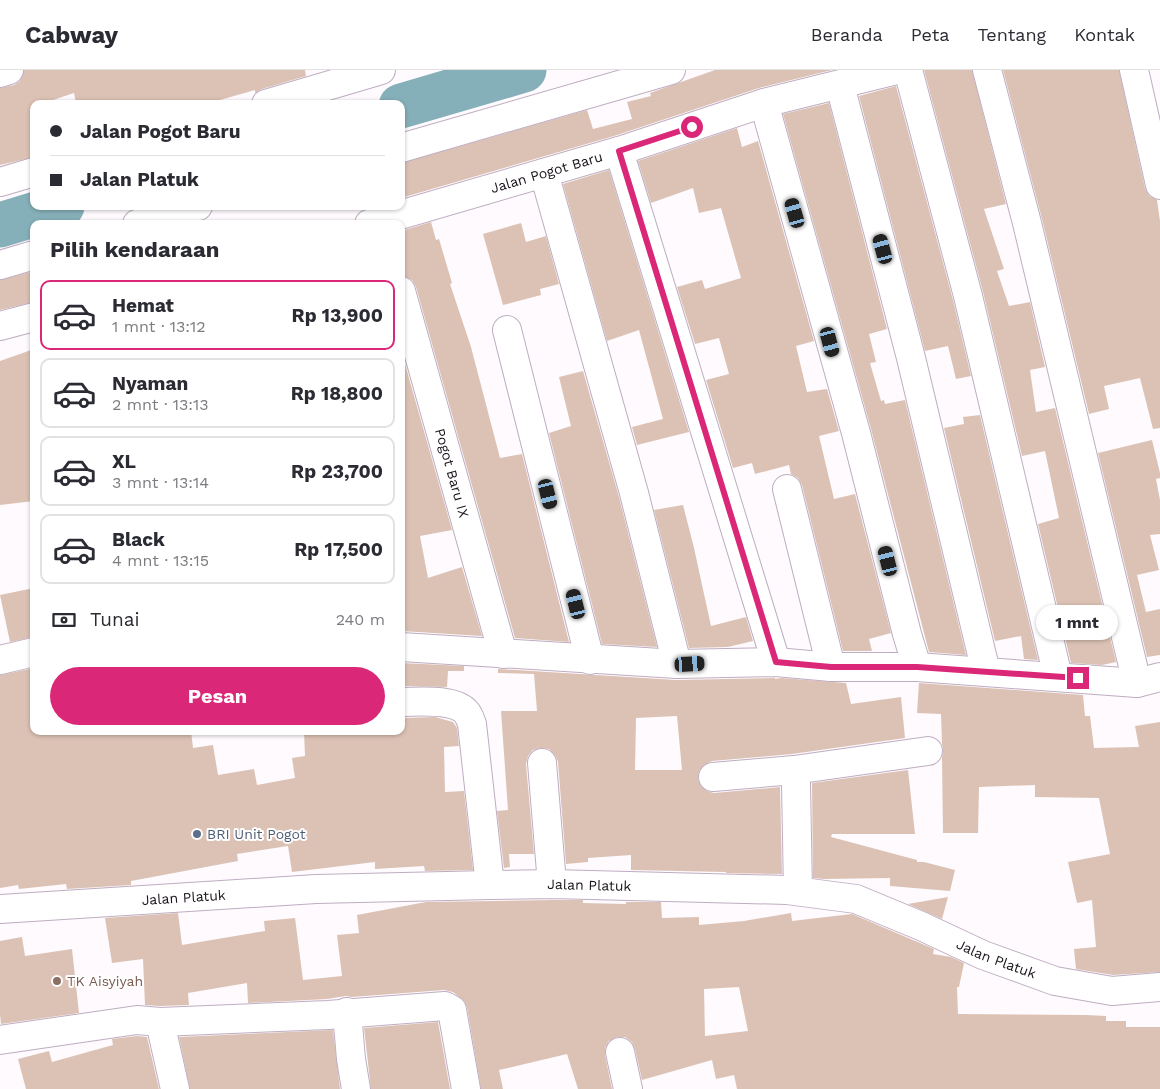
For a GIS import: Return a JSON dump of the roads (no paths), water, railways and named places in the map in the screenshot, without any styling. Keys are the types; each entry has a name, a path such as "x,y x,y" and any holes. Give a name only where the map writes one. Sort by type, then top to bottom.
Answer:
{"street":[{"path":"0,73 9,70"},
{"path":"280,100 381,70"},
{"path":"405,147 671,70"},
{"name":"Jalan Pogot Baru","path":"388,220 619,151 764,103 897,70"},
{"path":"908,70 968,296 1058,677"},
{"path":"405,647 677,664 776,662 831,667 917,667 1058,677 1149,680 987,70"},
{"path":"1134,70 1156,150 1160,185"},
{"path":"840,85 911,358 986,672"},
{"path":"764,103 856,433 917,667"},
{"path":"619,151 776,662"},
{"path":"0,182 30,173"},
{"path":"544,173 634,493 677,664"},
{"path":"151,220 184,210"},
{"path":"0,265 30,256"},
{"name":"Pogot Baru IX","path":"405,305 503,654"},
{"path":"0,326 30,318"},
{"path":"507,330 590,660"},
{"path":"787,489 831,667"},
{"path":"0,660 30,653"},
{"path":"405,702 436,702 457,706 466,712 472,724 490,885"},
{"path":"713,778 794,770 928,751"},
{"path":"542,763 552,884"},
{"path":"794,770 796,784 798,891"},
{"name":"Jalan Platuk","path":"0,909 316,889 490,885 552,884 798,891 856,899 984,955 1055,981 1112,991 1160,987"},
{"path":"0,1040 137,1020 160,1022 328,1015 347,1012 444,1006 452,1010 466,1089"},
{"path":"347,1012 356,1089"},
{"path":"160,1022 175,1089"},
{"path":"620,1052 628,1089"}],"waterway":[{"path":"405,105 524,70"},
{"path":"0,225 49,210"}],"place":[{"name":"BRI Unit Pogot","path":"197,834"},
{"name":"TK Aisyiyah","path":"57,981"}]}
